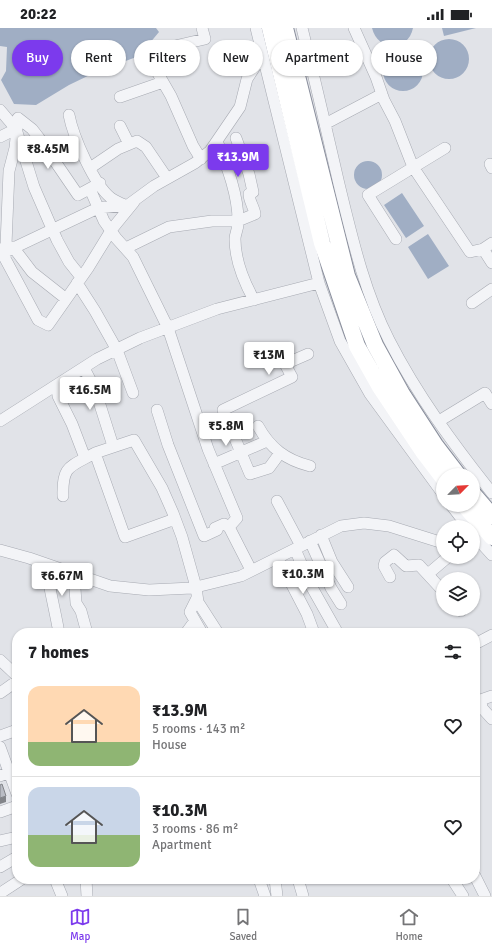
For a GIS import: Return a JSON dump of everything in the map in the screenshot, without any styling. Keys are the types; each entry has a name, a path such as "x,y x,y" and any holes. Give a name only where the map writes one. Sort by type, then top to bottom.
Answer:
{"highway":[{"path":"270,28 322,243 357,346 380,387 424,454 436,469"},
{"path":"285,28 345,268 359,306 374,345 402,394 435,445 453,468"},
{"path":"480,502 492,516"},
{"path":"469,512 490,544"}],"street":[{"path":"200,40 205,39 202,28"},
{"path":"256,28 259,40"},
{"path":"302,28 356,252 369,294 388,340 454,446 492,493"},
{"path":"354,28 382,94 396,121 413,167 470,252 488,246 492,262"},
{"path":"263,60 319,283 340,341 370,394 436,484"},
{"path":"160,76 193,146 201,159"},
{"path":"95,186 78,195 32,129 18,118 15,148 4,173 5,254 38,320 48,325 130,204 167,178 201,159 217,141 240,107 249,76"},
{"path":"120,97 163,82"},
{"path":"325,124 382,94"},
{"path":"0,110 16,129 30,175 62,252 117,350 133,393"},
{"path":"69,115 76,138 90,168 99,208 111,231 133,257 168,328 214,464 237,518 229,527"},
{"path":"120,126 129,144"},
{"path":"0,137 16,129"},
{"path":"126,248 169,227 212,221 238,221 255,214 254,207 249,199 249,194 253,192 249,174 236,138"},
{"path":"90,168 129,144 137,141 146,147 167,178"},
{"path":"217,141 230,178 238,221 234,237 237,257 245,281 254,300"},
{"path":"396,239 368,195 445,148"},
{"path":"95,186 111,197 130,204"},
{"path":"5,254 52,229 99,208 130,204"},
{"path":"5,254 32,272 65,298"},
{"path":"0,421 97,359 140,338 217,310 319,283"},
{"path":"472,303 492,289"},
{"path":"280,453 269,468 250,474 223,410 292,377 285,364 308,354"},
{"path":"84,368 95,389 113,446"},
{"path":"56,386 58,396 90,456 125,537 175,519"},
{"path":"439,421 485,393 492,404"},
{"path":"157,410 168,445 204,536 217,530 215,528 224,524 229,527 251,570"},
{"path":"258,426 267,441 280,453 288,459 310,466"},
{"path":"63,496 63,478 67,470 90,456 113,446 134,440 162,488 175,519 197,592 198,602 215,628"},
{"path":"214,464 267,441"},
{"path":"277,501 302,545 341,604"},
{"path":"456,512 463,520"},
{"path":"0,550 110,586 149,590 197,592 241,576 341,526 364,523 409,531 436,541"},
{"path":"321,535 332,562 348,587"},
{"path":"480,538 490,544"},
{"path":"480,548 490,544"},
{"path":"302,545 310,584 335,628"},
{"path":"390,577 384,566 385,562 394,555 406,566 419,565 436,583"},
{"path":"278,558 307,614 312,628"},
{"path":"46,564 50,596 59,628"},
{"path":"428,574 440,564"},
{"path":"74,574 76,603 81,611 86,628"},
{"path":"197,592 190,612 198,628"},
{"path":"190,628 194,622"},
{"path":"480,641 492,635"},
{"path":"4,664 12,671"},
{"path":"0,693 12,685"},
{"path":"480,700 492,696"},
{"path":"480,704 492,719"},
{"path":"0,736 12,732"},
{"path":"0,747 9,773"},
{"path":"0,812 12,808"},
{"path":"0,841 12,838"},
{"path":"0,868 12,860"},
{"path":"2,892 14,884"},
{"path":"57,884 62,896"},
{"path":"86,884 87,896"},
{"path":"261,884 265,896"},
{"path":"276,884 277,896"},
{"path":"299,884 303,896"},
{"path":"455,884 462,896"},
{"path":"479,884 486,896 492,893"}],"water":[{"path":"0,28 156,28 159,32 152,40 134,40 134,58 126,61 126,40 71,40 71,76 88,76 69,85 36,105 14,104 1,80 6,71 7,47 0,46"},
{"path":"372,28 413,28 407,40 378,40"},
{"path":"442,28 476,28 444,36"},
{"path":"449,39 460,42 466,48 469,59 466,70 460,76 449,79 437,75 438,42"},
{"path":"384,76 422,76 420,82 414,88 407,91 399,91 392,88"},
{"path":"368,161 374,162 378,165 381,169 381,181 378,185 374,188 368,189 362,188 358,185 355,181 354,175 355,169 358,165 362,162"},
{"path":"402,193 424,226 406,238 384,205"},
{"path":"428,234 449,266 428,279 408,247"}],"building":[{"path":"2,784 6,796 0,798 0,785"}]}
